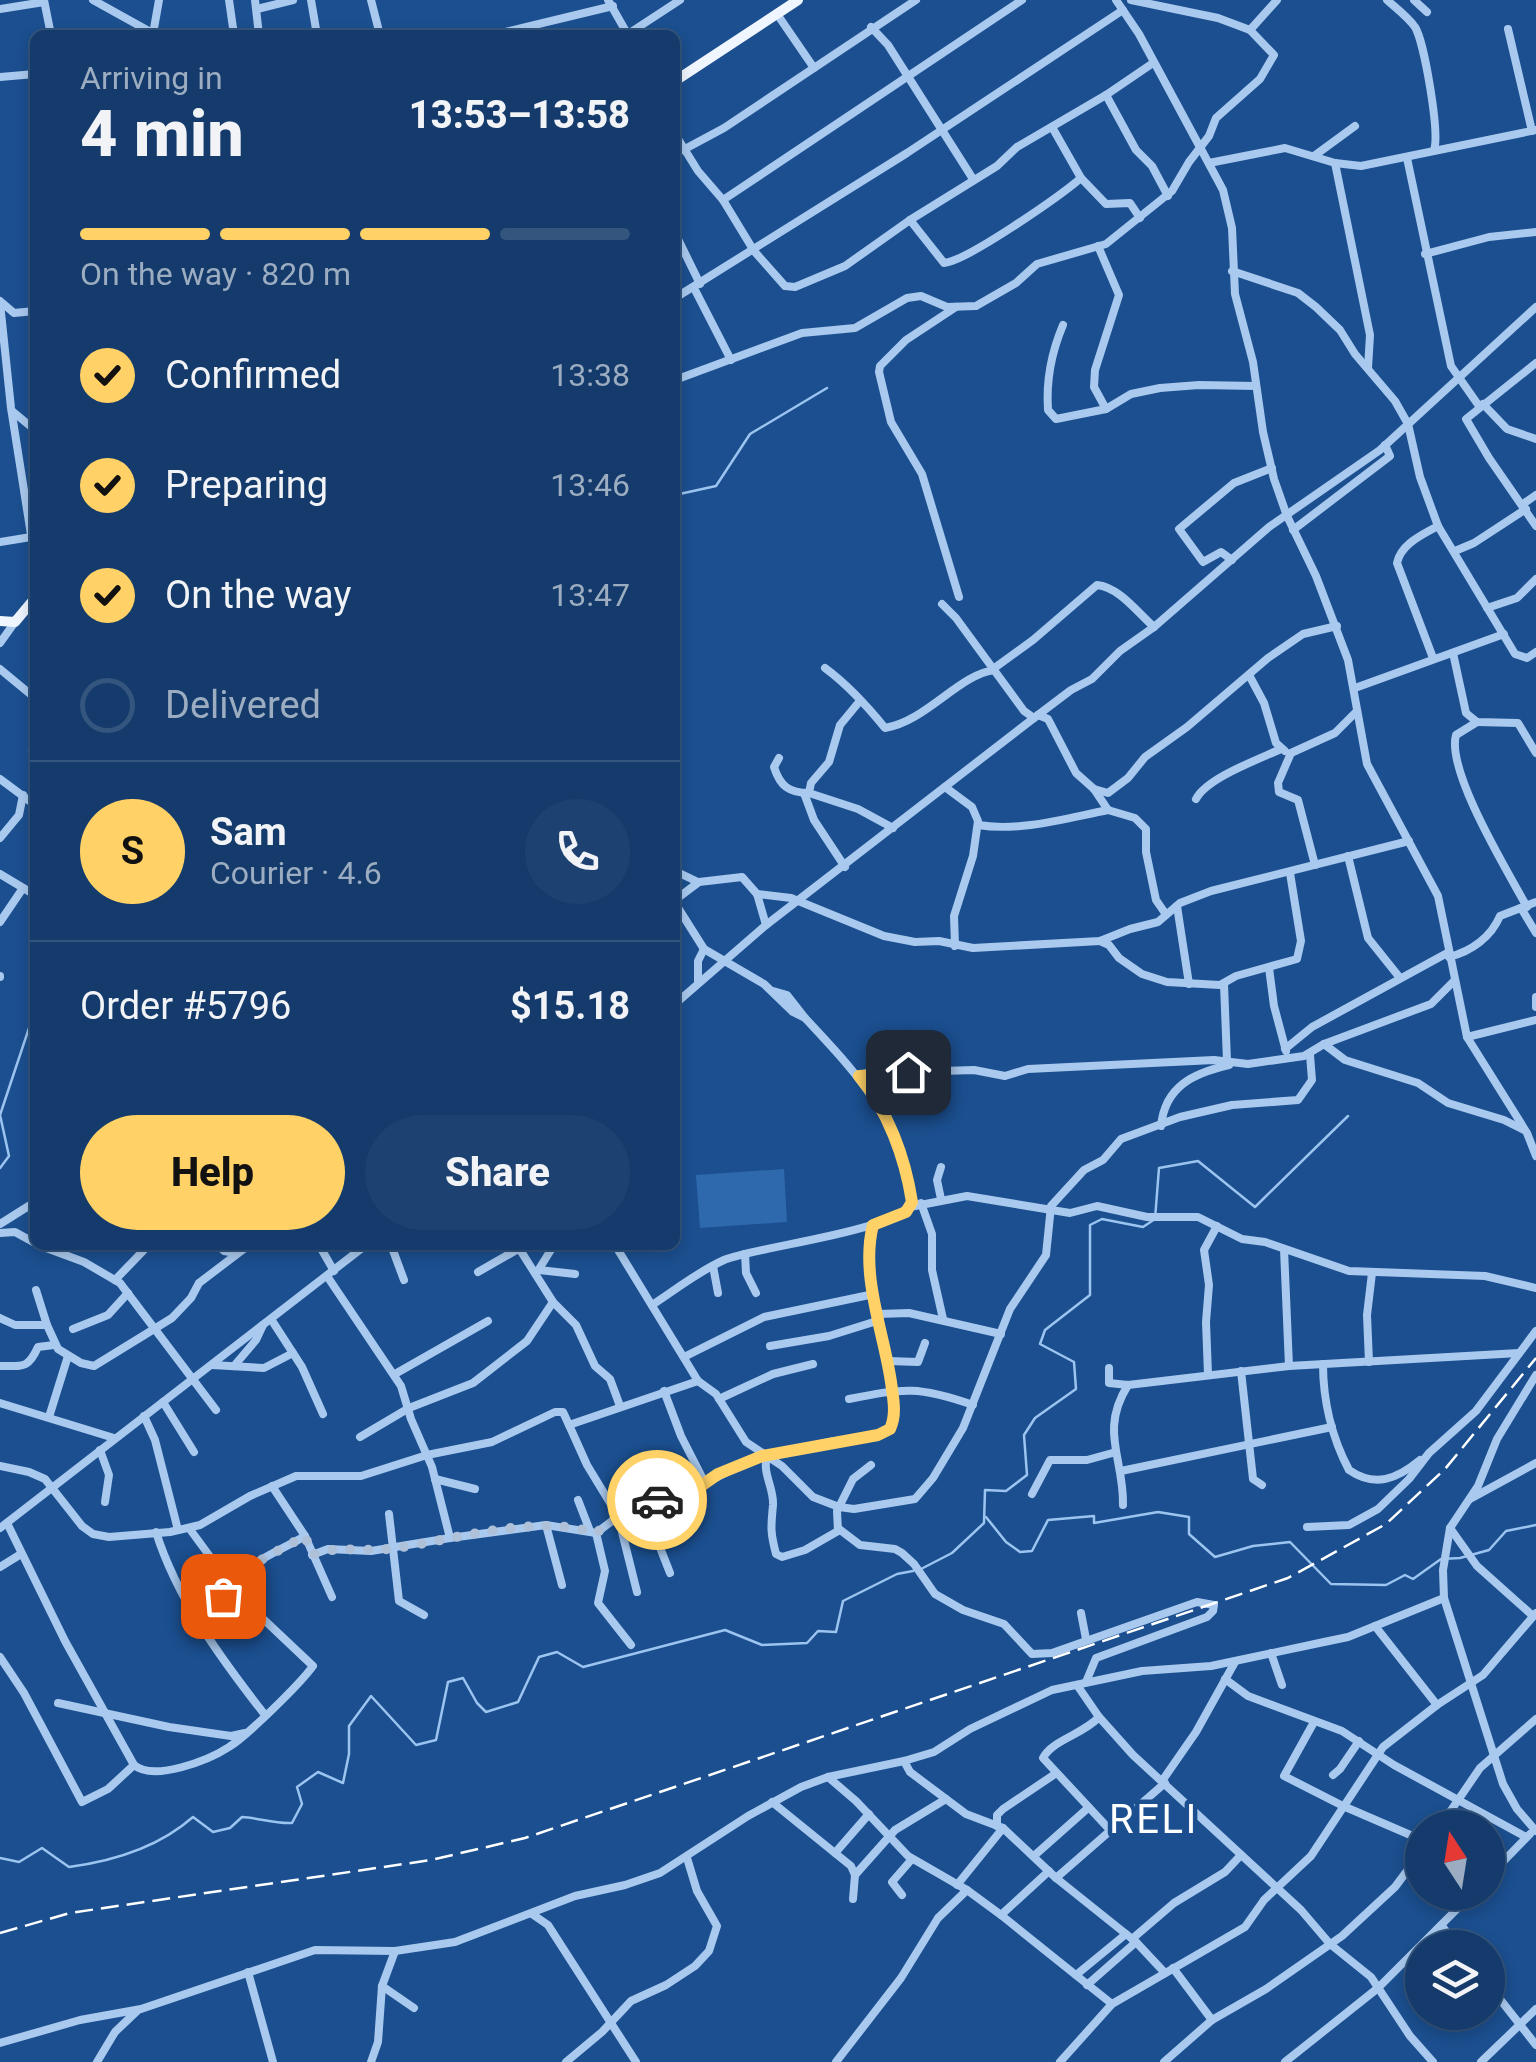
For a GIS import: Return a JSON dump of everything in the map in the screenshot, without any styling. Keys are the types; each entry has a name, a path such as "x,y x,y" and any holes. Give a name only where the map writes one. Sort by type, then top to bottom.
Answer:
{"main road":[{"path":"680,78 791,2"},
{"path":"0,620 16,622 30,604"}],"street":[{"path":"94,0 145,30"},
{"path":"155,30 159,0"},
{"path":"229,0 233,30"},
{"path":"259,30 256,4 293,0"},
{"path":"311,0 316,30"},
{"path":"371,0 379,30"},
{"path":"634,30 680,0"},
{"path":"683,150 724,128 916,0"},
{"path":"723,200 1022,0"},
{"path":"1116,0 1139,34 1223,190 1232,228 1232,271 1272,468 1286,516 1337,626 1355,688 1367,764 1438,896 1468,1037 1535,1148"},
{"path":"959,597 922,474 890,422 880,366 906,340 956,308 988,302 1037,264 1113,239 1168,196 1222,111 1260,80 1274,54 1250,30 1218,18 1131,0"},
{"path":"1386,0 1414,27 1420,39 1426,81 1434,101 1434,151"},
{"path":"1414,0 1426,12"},
{"path":"0,9 44,1 50,30"},
{"path":"1250,30 1272,2"},
{"path":"512,30 610,3 626,30"},
{"path":"680,295 942,130 1122,10"},
{"path":"777,14 814,68"},
{"path":"871,27 888,45 973,179"},
{"path":"1209,163 1277,148 1356,166 1534,131 1508,29"},
{"path":"680,144 723,200 754,251 785,286 794,287 844,266 997,166 1020,145 1153,64"},
{"path":"0,77 30,74"},
{"path":"1106,96 1168,196"},
{"path":"1314,156 1355,126"},
{"path":"1052,127 1081,178 1106,204 1130,203 1140,218"},
{"path":"1407,158 1450,365 1481,405 1508,429 1536,439"},
{"path":"1335,162 1370,335 1368,368"},
{"path":"910,220 942,262 954,262 1081,178"},
{"path":"1425,254 1489,237 1536,232"},
{"path":"680,245 731,360"},
{"path":"1098,246 1119,294 1094,378 1106,410"},
{"path":"1232,271 1305,298 1336,326 1395,401 1408,424 1420,477 1438,526 1487,608 1516,654 1521,658 1536,652"},
{"path":"680,378 802,333 855,328 897,302 916,296 956,308"},
{"path":"0,302 14,313 30,311"},
{"path":"0,302 11,409 30,531"},
{"path":"680,998 766,925 1036,716 1092,679 1120,650 1154,627 1286,516 1385,445 1536,307"},
{"path":"1064,325 1051,358 1047,399 1049,414 1063,419 1106,410 1131,394 1160,388 1199,384 1256,386"},
{"path":"1536,364 1468,415 1467,422 1536,526"},
{"path":"0,410 11,409 30,426"},
{"path":"15,434 30,432"},
{"path":"1293,530 1390,456 1385,445"},
{"path":"1232,560 1221,552 1203,562 1179,529 1234,483 1272,468"},
{"path":"1455,551 1474,543 1536,496"},
{"path":"1434,658 1397,563 1407,546 1438,526"},
{"path":"0,542 30,537"},
{"path":"1487,608 1517,598 1536,579"},
{"path":"825,668 859,702 872,708 888,728 916,716 978,674 994,669 1098,585 1117,593 1154,627"},
{"path":"942,604 1020,706 1048,719 1076,773 1108,810"},
{"path":"0,643 16,622"},
{"path":"1094,790 1111,792 1146,757 1303,634 1337,626"},
{"path":"1355,688 1504,634"},
{"path":"1453,653 1464,710 1477,722"},
{"path":"0,670 30,694"},
{"path":"1249,676 1264,703 1280,749"},
{"path":"845,866 814,820 806,793 829,762 840,726 859,702"},
{"path":"1017,732 1020,706"},
{"path":"1315,865 1298,799 1278,790 1291,753 1335,732 1357,711"},
{"path":"1536,753 1518,723 1477,722 1456,736 1455,754 1473,808 1488,830 1536,933"},
{"path":"1196,800 1202,788 1214,779 1280,749 1291,753"},
{"path":"780,758 774,767 789,790 858,810 893,828"},
{"path":"0,778 30,801"},
{"path":"946,787 972,807 978,825 973,856 954,916 955,946"},
{"path":"0,838 19,815 23,796"},
{"path":"978,825 994,828 1052,822 1108,810 1135,818 1146,828 1144,847 1156,900 1165,913"},
{"path":"757,894 798,901 884,936 915,942 940,940 955,946 1033,947 1100,942 1130,928 1158,922 1177,906 1212,891 1290,874 1409,840"},
{"path":"1348,856 1368,938 1400,978"},
{"path":"680,873 699,882 742,877 757,894 766,925"},
{"path":"0,874 30,893"},
{"path":"1100,942 1110,945 1119,958 1149,978 1224,984 1236,976 1269,968 1300,956 1299,920 1290,874"},
{"path":"680,903 699,882"},
{"path":"0,922 22,888"},
{"path":"1287,1054 1312,1027 1400,978 1449,955 1467,951 1490,934 1500,916 1536,902"},
{"path":"1177,906 1189,984"},
{"path":"680,913 704,949 773,991 793,1012 805,1018 859,1076 878,1102 892,1134 909,1186 910,1207"},
{"path":"698,983 698,961 704,949"},
{"path":"734,968 735,952"},
{"path":"1269,968 1287,1054"},
{"path":"859,1076 883,1076 899,1069 974,1070 1006,1076 1028,1069 1231,1062 1310,1054 1324,1044 1432,1004 1454,981"},
{"path":"1224,984 1231,1062"},
{"path":"1536,997 1536,1007"},
{"path":"1468,1037 1536,1020"},
{"path":"1324,1044 1345,1060 1414,1082 1448,1103 1525,1130"},
{"path":"618,1250 698,1382 719,1399 742,1437 782,1466 809,1494 839,1507 903,1503 919,1496 943,1461 973,1405 1010,1309 1046,1255 1050,1210 1084,1170 1103,1160 1117,1142 1213,1108 1298,1100 1312,1080 1310,1054"},
{"path":"1161,1126 1163,1108 1186,1079 1231,1062"},
{"path":"940,1199 937,1180 941,1167"},
{"path":"652,1306 713,1266 745,1254 873,1225 921,1203 979,1198 1072,1213 1107,1206 1146,1217 1198,1217 1242,1239 1265,1242 1348,1271 1485,1276 1536,1288"},
{"path":"921,1203 933,1239 931,1264 943,1319"},
{"path":"0,1224 30,1205"},
{"path":"312,1555 333,1548 392,1548 546,1525 593,1532 610,1526 618,1516 643,1504 766,1456 884,1434 894,1418 888,1361 874,1294 870,1248 873,1225"},
{"path":"1208,1374 1209,1285 1204,1250 1217,1226"},
{"path":"0,1232 15,1232 30,1240"},
{"path":"1284,1249 1288,1366"},
{"path":"53,1250 115,1280 216,1410"},
{"path":"224,1250 237,1253"},
{"path":"34,1294 54,1345 68,1356 94,1366 178,1314 192,1298 198,1283 242,1250"},
{"path":"321,1250 330,1273 395,1374 427,1455 450,1538"},
{"path":"189,1528 230,1586 313,1666 246,1733 222,1751 192,1764 150,1771 134,1765 4,1526 360,1250"},
{"path":"393,1250 404,1280"},
{"path":"478,1272 513,1250"},
{"path":"520,1250 538,1271 553,1302 579,1329 596,1366 610,1379 620,1406"},
{"path":"538,1271 551,1250"},
{"path":"115,1280 144,1251"},
{"path":"745,1254 748,1277 756,1293"},
{"path":"713,1266 718,1293"},
{"path":"538,1271 575,1274"},
{"path":"1369,1362 1367,1316 1372,1273"},
{"path":"74,1329 108,1314 128,1293"},
{"path":"684,1357 764,1317 874,1294"},
{"path":"360,1437 409,1408 480,1378 527,1341 553,1302"},
{"path":"770,1346 829,1336 901,1312 1001,1334"},
{"path":"0,1318 15,1325 47,1325"},
{"path":"271,1318 293,1352 323,1414"},
{"path":"395,1374 488,1321"},
{"path":"234,1366 263,1325"},
{"path":"1323,1364 1332,1427 1348,1470 1373,1480 1393,1479 1429,1453 1476,1410 1536,1331"},
{"path":"888,1361 918,1362 924,1343"},
{"path":"0,1366 28,1364 38,1347 54,1345"},
{"path":"248,1350 261,1369"},
{"path":"212,1364 261,1369 293,1352"},
{"path":"1109,1368 1109,1383 1128,1386 1288,1366 1518,1353"},
{"path":"48,1417 68,1356"},
{"path":"719,1399 772,1374 812,1364"},
{"path":"1241,1371 1253,1479 1262,1485"},
{"path":"1505,1860 1536,1830 1517,1809 1492,1756 1444,1598 1443,1570 1450,1528 1470,1500 1496,1439 1536,1375"},
{"path":"570,1425 698,1382"},
{"path":"1123,1506 1121,1471 1111,1429 1128,1386"},
{"path":"850,1399 892,1389 935,1393 973,1405"},
{"path":"664,1391 705,1483"},
{"path":"163,1402 194,1452"},
{"path":"0,1403 114,1438"},
{"path":"0,1466 34,1473 54,1488 78,1522 93,1534 178,1530 302,1475 361,1476 427,1455 492,1442 560,1411 618,1516 638,1592"},
{"path":"144,1416 155,1440 178,1530"},
{"path":"1121,1471 1332,1427"},
{"path":"100,1450 110,1476 105,1502"},
{"path":"1032,1494 1050,1460 1087,1460 1116,1452"},
{"path":"1307,1527 1350,1524 1368,1516 1409,1479 1429,1453"},
{"path":"766,1456 765,1472 773,1507 768,1518 777,1556 796,1554 839,1529"},
{"path":"1470,1500 1536,1463"},
{"path":"871,1464 853,1478 836,1514 839,1529 855,1543 895,1549 914,1564 942,1600 1004,1624 1032,1654 1049,1654 1202,1600 1214,1605 1208,1617 1096,1658 1081,1684"},
{"path":"435,1479 475,1489"},
{"path":"272,1486 305,1536 332,1597"},
{"path":"578,1500 605,1571 598,1603 631,1645"},
{"path":"643,1504 670,1573"},
{"path":"389,1514 399,1601 424,1615"},
{"path":"546,1525 562,1585"},
{"path":"1060,2062 1112,2004 1245,1927 1259,1905 1311,1856 1377,1754 1436,1704 1490,1668 1534,1615 1477,1566 1450,1528"},
{"path":"156,1532 168,1567 197,1619 265,1715"},
{"path":"197,1619 260,1560 305,1536"},
{"path":"0,1567 22,1554"},
{"path":"0,2043 80,2020 141,2008 315,1950 395,1951 455,1942 584,1893 647,1878 686,1858 772,1802 828,1776 904,1762 934,1752 970,1729 1046,1692 1168,1667 1235,1662 1348,1636 1444,1598"},
{"path":"1080,1613 1086,1639"},
{"path":"1374,1626 1436,1704"},
{"path":"1271,1654 1282,1685"},
{"path":"0,1656 24,1692 82,1802 108,1789 134,1765"},
{"path":"1056,1878 1163,1782 1235,1662"},
{"path":"1226,1679 1248,1696 1359,1741 1526,1837"},
{"path":"1081,1684 1098,1717 1330,1944 1366,1972 1432,2062"},
{"path":"58,1703 109,1716 231,1736 246,1733"},
{"path":"1098,1717 1082,1732 1044,1753 1044,1759 1110,1830"},
{"path":"1451,1810 1492,1756 1536,1718"},
{"path":"1314,1722 1284,1776 1405,1833"},
{"path":"1333,1774 1359,1741"},
{"path":"904,1762 910,1772 946,1799 974,1818 1000,1827 1034,1855 1056,1878 1169,1970 1212,2020"},
{"path":"1000,1827 997,1816 1003,1809 1055,1774"},
{"path":"828,1776 912,1859 967,1890 1112,2004"},
{"path":"855,1875 889,1837 946,1799"},
{"path":"772,1802 853,1868 853,1899"},
{"path":"1034,1855 1088,1808"},
{"path":"836,1853 868,1814"},
{"path":"957,1885 1000,1827"},
{"path":"1076,1975 1174,1903 1225,1872 1241,1856"},
{"path":"566,2062 636,1998 672,1982 709,1952 717,1926 697,1891 686,1858"},
{"path":"902,1895 892,1882 912,1859"},
{"path":"1001,1915 1048,1871"},
{"path":"1164,2062 1212,2020 1266,1989 1330,1944 1405,1874"},
{"path":"836,2062 901,1978 938,1918 967,1890"},
{"path":"548,1925 556,1904"},
{"path":"1285,2062 1378,1988 1457,1910"},
{"path":"532,1914 548,1925 636,2062"},
{"path":"1442,1926 1445,1930"},
{"path":"1087,1985 1131,1938"},
{"path":"371,2062 378,2042 382,1986 395,1951"},
{"path":"248,1972 273,2062"},
{"path":"382,1986 414,2008"},
{"path":"1505,2005 1536,2044"},
{"path":"97,2062 115,2032 141,2008"},
{"path":"1480,2062 1536,2010"}],"shaded area":[{"path":"784,1169 787,1222 700,1228 696,1175"}],"waterway":[{"path":"680,494 716,486 750,434 827,388"},
{"path":"0,1168 9,1156 0,1115 30,1025"},
{"path":"921,1569 952,1553 984,1523 985,1490 1006,1491 1027,1475 1024,1435 1035,1418 1076,1389 1074,1362 1040,1344 1045,1330 1090,1295 1090,1225 1102,1219 1143,1227 1155,1219 1159,1168 1198,1161 1255,1207 1348,1116"},
{"path":"986,1517 1006,1542 1020,1552 1032,1551 1048,1520 1094,1516 1094,1523 1158,1512 1189,1517 1189,1534 1215,1557 1253,1546 1290,1542 1331,1584 1386,1585 1405,1575 1413,1579 1441,1559 1489,1550 1506,1531 1536,1525"},
{"path":"0,1858 19,1862 42,1848 69,1867 103,1861 166,1837 193,1817 213,1832 230,1828 242,1817 292,1823 302,1804 297,1787 318,1772 343,1783 349,1726 371,1696 416,1745 436,1740 448,1682 463,1678 486,1712 518,1702 539,1657 557,1652 583,1667 725,1630 762,1645 807,1643 818,1631 836,1632 843,1601 897,1574 913,1571"}],"railway":[{"path":"0,1933 70,1913 431,1860 525,1838 1288,1578 1386,1524 1445,1469 1536,1358"}],"way so far":[{"path":"223,1596 252,1565 305,1536 312,1555 333,1548 392,1548 546,1525 596,1533 628,1510 657,1500"}],"district":[{"name":"RELI","path":"1154,1819"}],"route":[{"path":"657,1500 698,1488 718,1474 762,1456 884,1434 893,1424 870,1238 873,1225 906,1212 912,1202 883,1111 859,1076 883,1076 899,1069 908,1072"}]}
